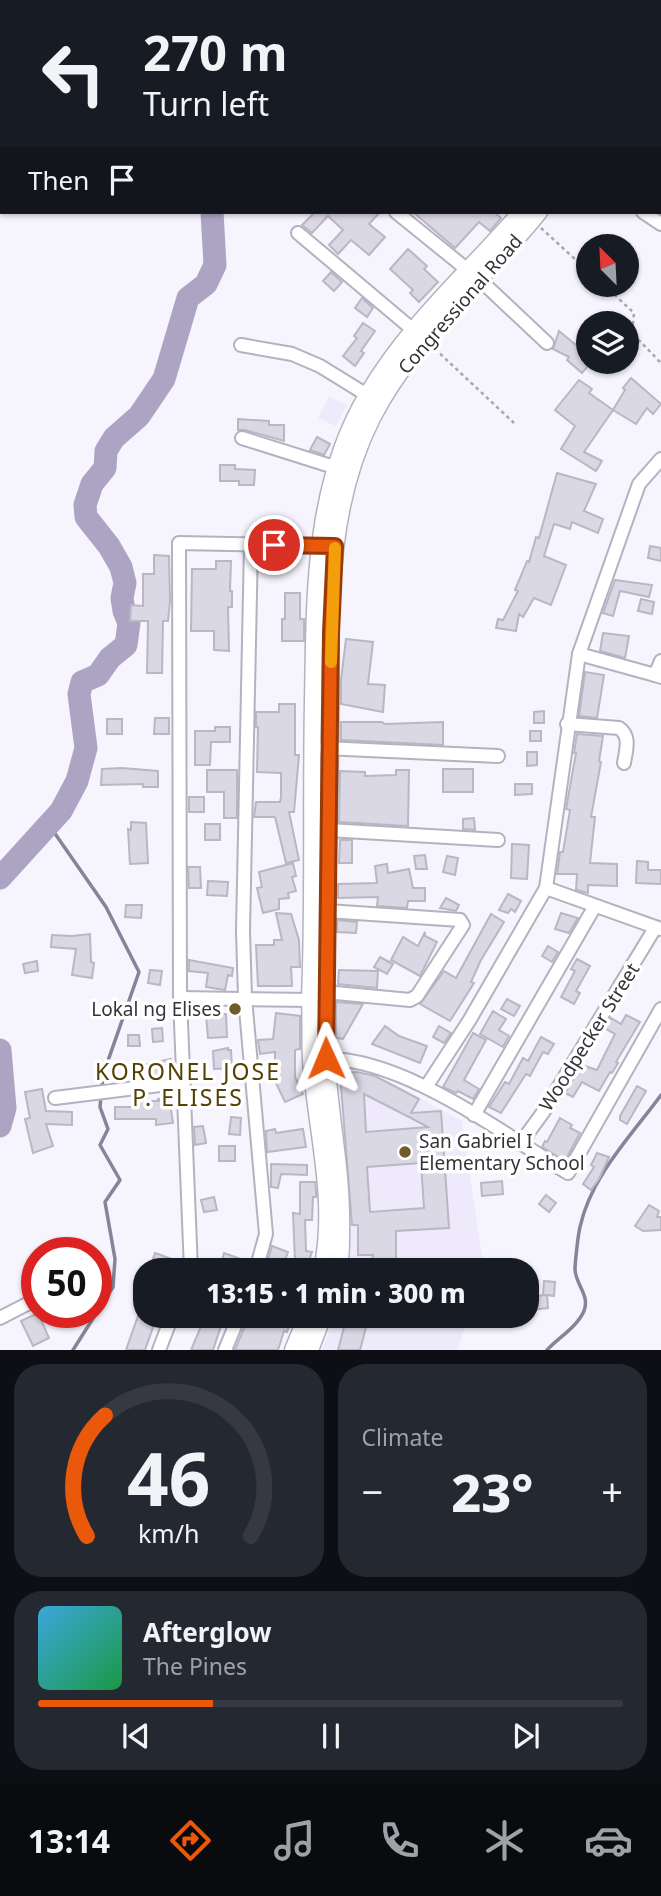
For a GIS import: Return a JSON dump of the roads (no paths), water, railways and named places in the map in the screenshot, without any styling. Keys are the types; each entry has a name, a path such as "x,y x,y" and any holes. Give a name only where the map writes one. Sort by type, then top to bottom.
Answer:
{"main road":[{"name":"Congressional Road","path":"338,1258 341,1187 310,1000 327,911 331,633 327,546 338,522 365,414 367,395 419,334 531,215"},
{"name":"Congressional Road","path":"324,1258 327,1209 319,1059 325,992 319,963 312,748 314,632 327,546 334,467 365,414 401,371 419,334"},
{"path":"293,1350 302,1328"},
{"path":"310,1350 318,1328"}],"street":[{"path":"398,214 474,275 547,343"},
{"path":"646,214 661,224"},
{"path":"298,233 419,334"},
{"path":"241,345 301,358 320,366 367,395"},
{"path":"242,438 334,467"},
{"path":"426,1087 469,1021 546,888 579,654 639,484 661,460"},
{"path":"191,1258 180,998 179,542 327,546"},
{"path":"251,545 243,931 245,998 266,1234 259,1258"},
{"path":"579,654 658,676 661,661"},
{"path":"568,724 619,727 627,737 624,763"},
{"path":"312,748 498,756"},
{"path":"328,830 498,840"},
{"path":"546,888 658,929"},
{"path":"474,1115 595,906"},
{"path":"180,998 310,1000 325,992 410,1000 414,998 463,925 460,920 327,911"},
{"name":"Woodpecker Street","path":"520,1144 544,1111 658,929"},
{"path":"319,1059 356,1061 400,1074 474,1115 568,1173 661,1009"},
{"path":"55,1098 184,1082"},
{"path":"0,1318 21,1307"},
{"path":"159,1350 167,1328"},
{"path":"225,1350 234,1328"}],"waterway":[{"path":"0,878 61,811 77,781 86,748 79,694 82,682 98,675 110,658 126,645 129,623 122,598 125,583 121,567 109,546 86,517 85,505 92,484 105,468 106,451 114,438 139,416 164,379 188,298 206,284 215,265 212,214"},
{"path":"49,825 106,907 139,972 103,1075 100,1107 108,1129 100,1145 120,1180 105,1202 115,1259 113,1287 73,1350"},
{"path":"0,1050 5,1108 0,1126"},
{"path":"547,1350 572,1327 584,1311 584,1295 575,1270 585,1208 613,1157 661,1095"}],"place":[{"name":"Lokal ng Elises","path":"235,1009"},
{"name":"San Gabriel I Elementary School","path":"405,1152"}],"district":[{"name":"KORONEL JOSE P. ELISES","path":"188,1085"}]}
